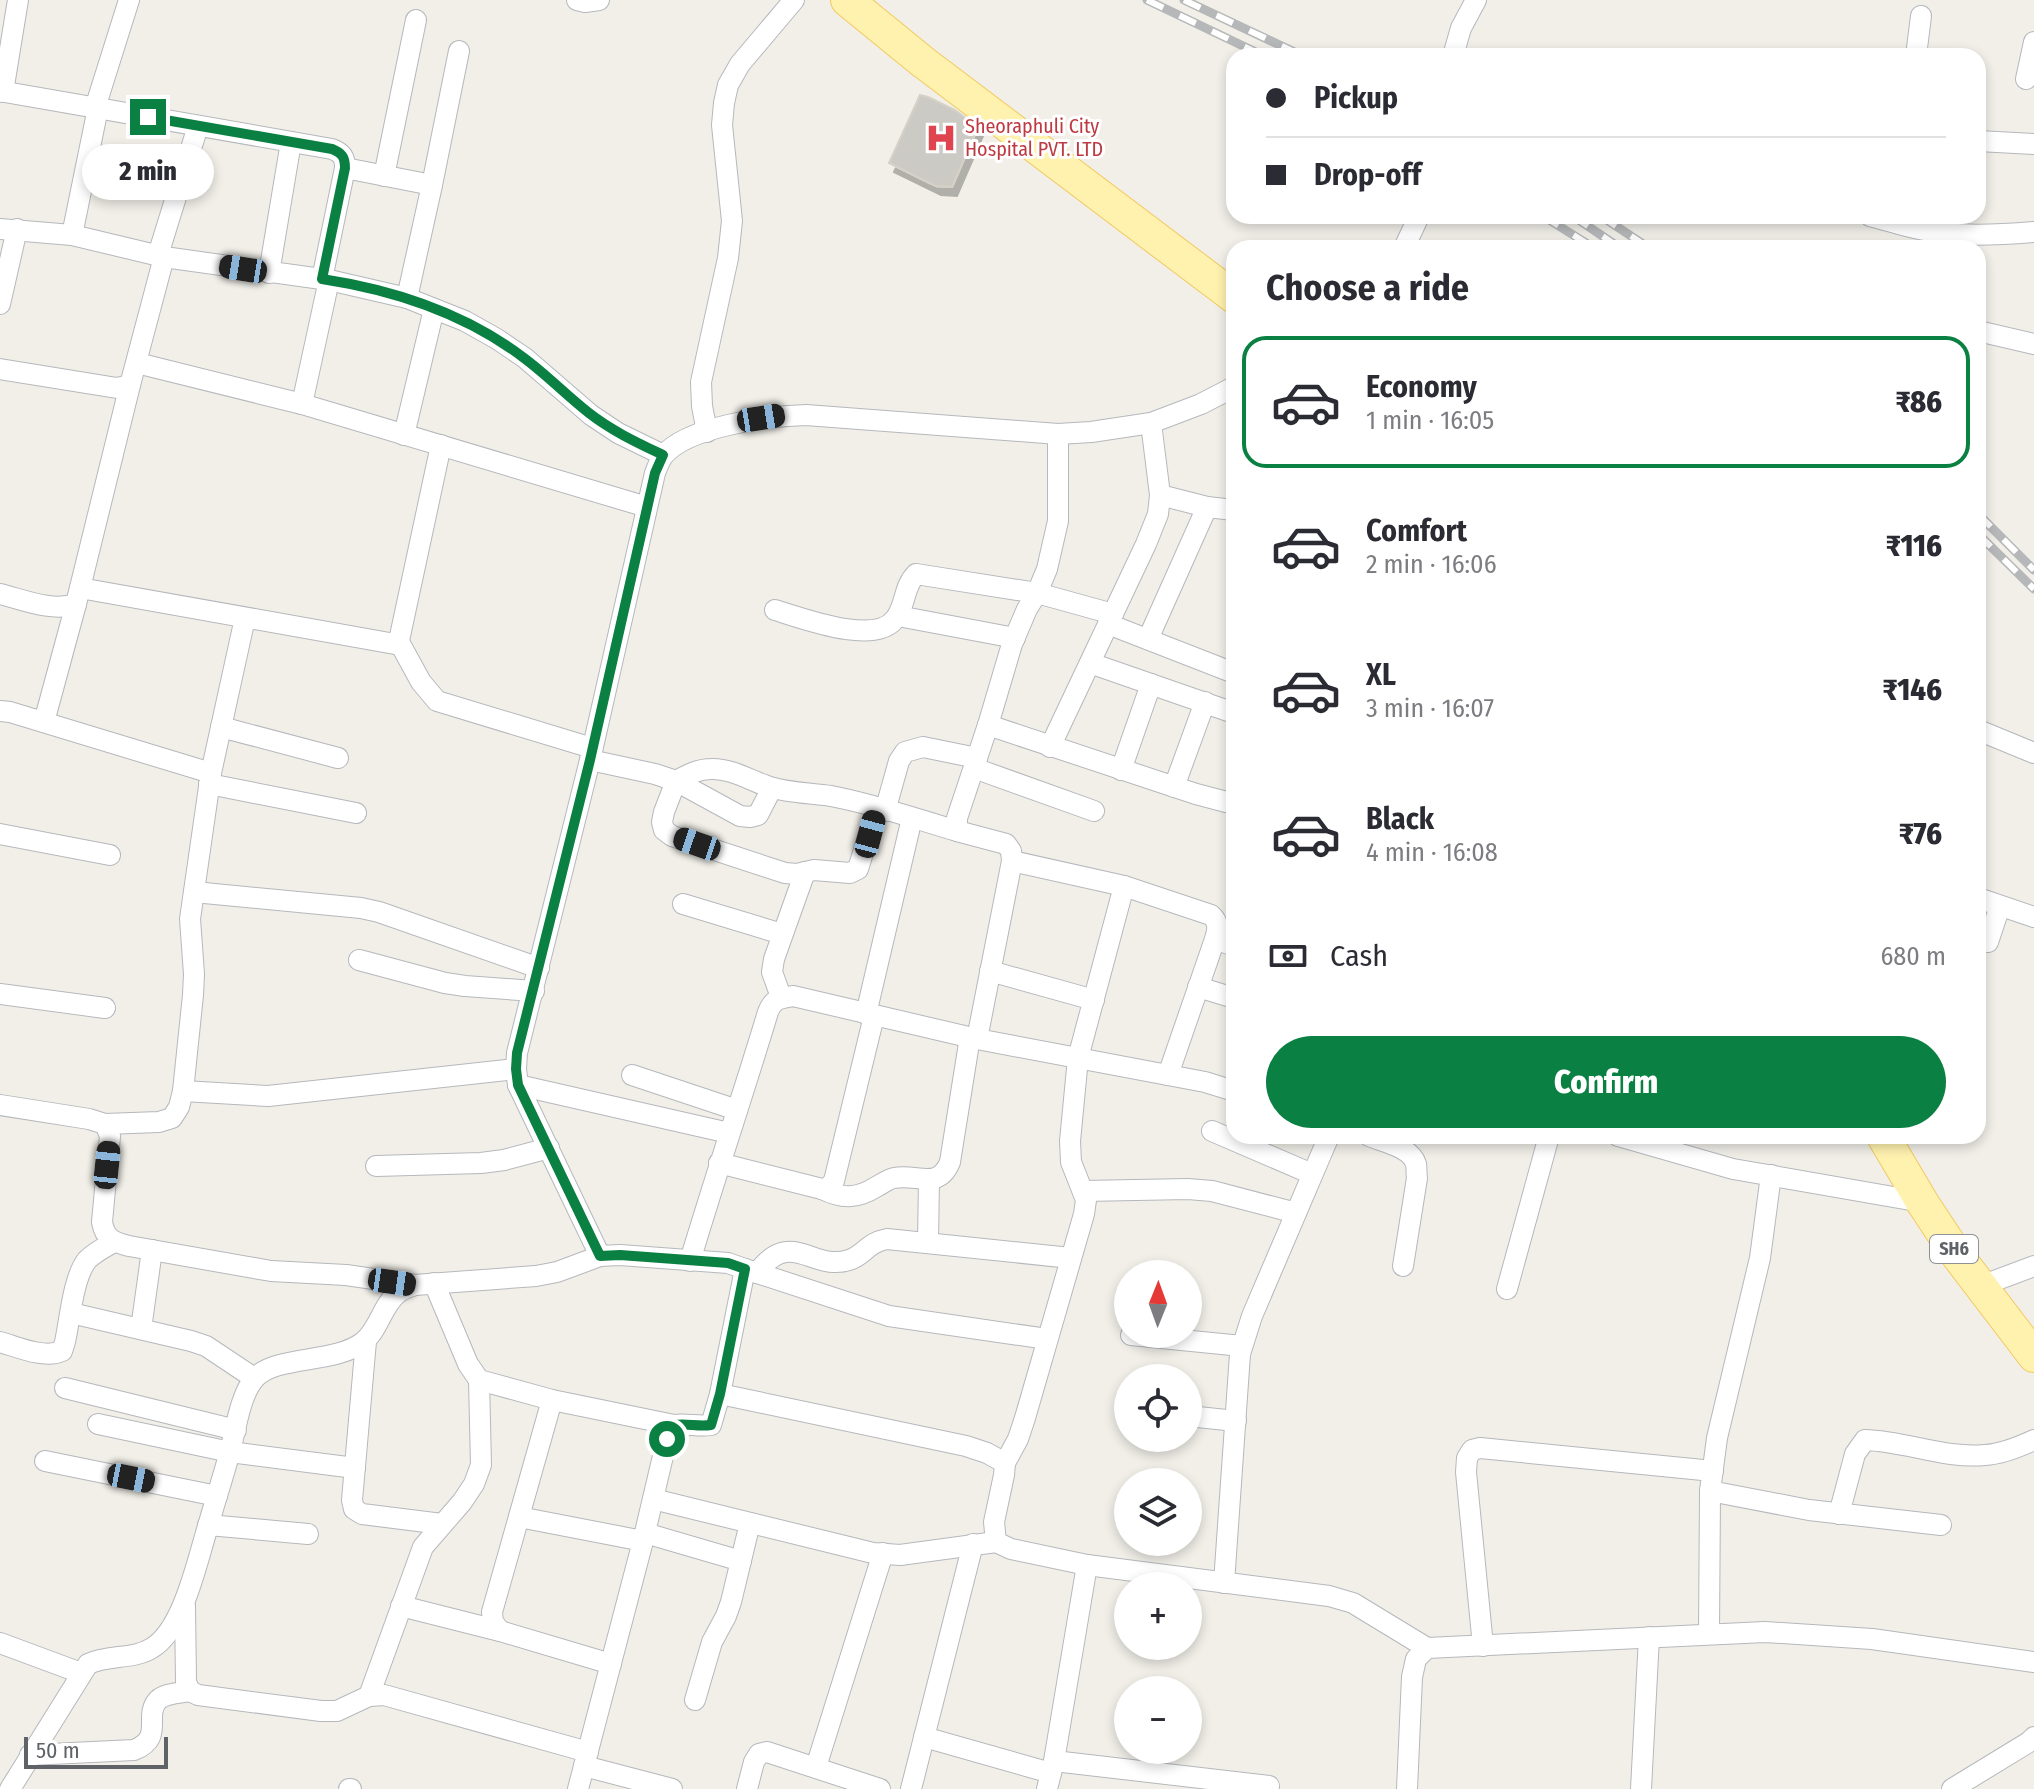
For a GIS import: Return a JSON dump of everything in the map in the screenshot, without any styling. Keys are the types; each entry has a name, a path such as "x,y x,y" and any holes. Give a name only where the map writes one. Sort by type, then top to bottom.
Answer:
{"main road":[{"path":"847,0 923,62 1226,291"},
{"name":"SH6","path":"1888,1144 1922,1202 2034,1356"}],"street":[{"path":"18,0 1,92 341,152 345,168 302,404"},
{"path":"72,235 96,108 129,0"},
{"path":"577,0 599,0"},
{"path":"707,432 701,382 728,258 732,221 722,125 724,103 728,85 740,64 794,0"},
{"path":"1455,48 1461,28 1476,0"},
{"path":"1917,48 1921,16"},
{"path":"384,176 416,20"},
{"path":"2026,79 2034,42"},
{"path":"407,298 459,51"},
{"path":"44,722 137,363 161,256 198,126"},
{"path":"1986,141 2034,144"},
{"path":"269,273 291,142"},
{"path":"345,168 432,185"},
{"path":"1900,224 1916,239 2034,232"},
{"path":"1,299 8,229 72,235 161,256 325,279 407,298 465,321 497,339 525,358 591,415 618,433 663,455"},
{"path":"404,435 434,309"},
{"path":"1986,333 2034,344"},
{"path":"137,363 302,404 647,507"},
{"path":"0,369 117,388 130,385"},
{"path":"600,1256 517,1077 517,1053 591,754 655,473 663,455 681,442 707,432 745,420 777,415 1058,434 1122,429 1151,423 1226,391"},
{"path":"1050,747 1158,514 1160,495 1151,423"},
{"path":"957,831 957,818 1015,638 1047,569 1058,521 1058,434"},
{"path":"0,594 65,607 78,596 245,618 395,644 441,445"},
{"path":"1160,495 1226,509"},
{"path":"1148,639 1207,507"},
{"path":"775,610 835,627 862,631 881,629 898,616 906,589 916,574 1037,593 1111,619 1148,639 1226,670"},
{"path":"898,616 1015,638"},
{"path":"0,1105 105,1124 159,1122 172,1118 179,1107 193,995 190,919 210,778 245,618"},
{"path":"398,640 421,682 437,701 676,781 740,816 758,815 772,788"},
{"path":"1090,663 1226,710"},
{"path":"1121,770 1151,684"},
{"path":"1174,787 1205,702"},
{"path":"0,711 44,722 210,778 356,813"},
{"path":"988,725 1226,802"},
{"path":"221,727 338,758"},
{"path":"1986,733 2034,753"},
{"path":"719,1163 822,1189 836,1196 853,1197 892,1178 929,1179 945,1173 950,1162 973,1038 990,971 1012,861 1011,851 1006,844 881,809 833,796 772,788 718,769 707,768 676,781 662,822 664,830 672,836 772,870 797,874 814,870 850,873 858,869 881,809 899,761 905,752 923,747 975,763 1094,811"},
{"path":"822,1189 834,1181 912,818"},
{"path":"0,834 110,855"},
{"path":"1012,861 1124,886 1211,915 1217,920 1224,942 1198,987 1168,1075"},
{"path":"781,997 772,972 774,959 805,872"},
{"path":"996,1542 994,1522 1005,1463 1025,1418 1084,1214 1086,1200 1071,1162 1070,1141 1078,1058 1124,886"},
{"path":"194,892 379,912 539,968"},
{"path":"1986,901 2034,917"},
{"path":"683,904 782,934"},
{"path":"1988,942 2000,906"},
{"path":"359,960 465,986 534,991"},
{"path":"990,971 1094,1000"},
{"path":"1198,987 1226,996"},
{"path":"0,994 105,1008"},
{"path":"690,1261 768,1012 772,1002 781,997 793,996 973,1038 1226,1089"},
{"path":"632,1075 737,1110"},
{"path":"183,1091 268,1096 517,1077 729,1133"},
{"path":"105,1124 110,1136 102,1222 104,1232 114,1242 271,1271 425,1284 536,1276 557,1272 600,1256 728,1263 889,1316 1047,1339"},
{"path":"1212,1131 1226,1137"},
{"path":"1242,1144 1312,1174"},
{"path":"1224,1583 1242,1346 1325,1144"},
{"path":"1389,1144 1411,1155 1416,1164 1417,1178 1403,1266"},
{"path":"1507,1289 1547,1144"},
{"path":"1645,1144 1733,1169 1922,1202"},
{"path":"376,1166 481,1163 549,1148"},
{"path":"1709,1634 1712,1481 1717,1438 1760,1258 1771,1175"},
{"path":"928,1242 929,1179"},
{"path":"1083,1191 1212,1191 1296,1213"},
{"path":"479,1380 552,1400 674,1425 711,1425 751,1271 777,1253 802,1253 838,1262 858,1256 875,1241 887,1239 1071,1258"},
{"path":"0,1342 44,1354 62,1351 79,1276 85,1263 114,1242"},
{"path":"141,1329 152,1250"},
{"path":"1981,1286 2034,1266"},
{"path":"425,1284 398,1293 366,1341 352,1500 354,1509 362,1514 442,1524"},
{"path":"369,1696 423,1547 462,1502 474,1484 481,1465 479,1380 425,1284"},
{"path":"71,1313 168,1334 206,1346 254,1378"},
{"path":"10,1789 88,1664 101,1658 138,1655 166,1637 185,1602 243,1399 254,1378 269,1368 339,1353 366,1341"},
{"path":"1202,1342 1242,1346"},
{"path":"65,1388 236,1430"},
{"path":"720,1394 966,1446 1005,1463"},
{"path":"500,1631 493,1622 492,1612 552,1400"},
{"path":"1202,1417 1236,1421"},
{"path":"98,1424 230,1452 355,1468"},
{"path":"578,1789 667,1439 674,1425"},
{"path":"1839,1514 1855,1454 1865,1440 1984,1456 2034,1440"},
{"path":"1483,1646 1466,1472 1467,1458 1472,1450 1480,1448 1712,1481 1839,1514 1941,1525"},
{"path":"45,1461 217,1496"},
{"path":"653,1499 873,1553 900,1555 996,1542 1011,1549 1087,1565 1329,1596 1374,1615 1427,1648 1765,1632 1872,1639 2034,1662"},
{"path":"519,1517 644,1537 741,1561"},
{"path":"695,1700 708,1653 731,1602 750,1523"},
{"path":"208,1525 308,1534"},
{"path":"911,1789 973,1544"},
{"path":"816,1767 883,1553"},
{"path":"1051,1774 1087,1565"},
{"path":"185,1602 186,1682 190,1691"},
{"path":"401,1606 611,1664"},
{"path":"1641,1789 1649,1637"},
{"path":"0,1643 81,1673"},
{"path":"1407,1789 1412,1677 1416,1659 1427,1648"},
{"path":"30,1755 134,1750 145,1746 153,1729 156,1702 162,1697 190,1691 198,1695 321,1711 337,1711 369,1696 384,1695 404,1699 672,1789"},
{"path":"924,1737 1051,1774 1269,1786"},
{"path":"1952,1789 2034,1737"},
{"path":"747,1789 754,1762 759,1754 767,1752 880,1789"}],"building":[{"name":"Sheoraphuli City Hospital PVT. LTD","path":"920,95 955,110 978,127 952,187 936,186 889,163"}],"railway":[{"path":"1147,0 1247,48"},
{"path":"1184,0 1286,48"},
{"path":"1556,224 1581,240"},
{"path":"1585,224 1608,240"},
{"path":"1613,224 1637,240"},
{"path":"1986,522 2034,570"},
{"path":"1986,542 2034,589"}],"place":[{"name":"Sheoraphuli City Hospital PVT. LTD","path":"941,138"}],"route":[{"path":"148,117 341,152 345,168 322,279 407,298 465,321 525,358 591,415 618,433 663,455 655,473 590,760 517,1053 516,1069 518,1085 600,1256 728,1263 745,1269 711,1425 674,1425 667,1439"}]}
